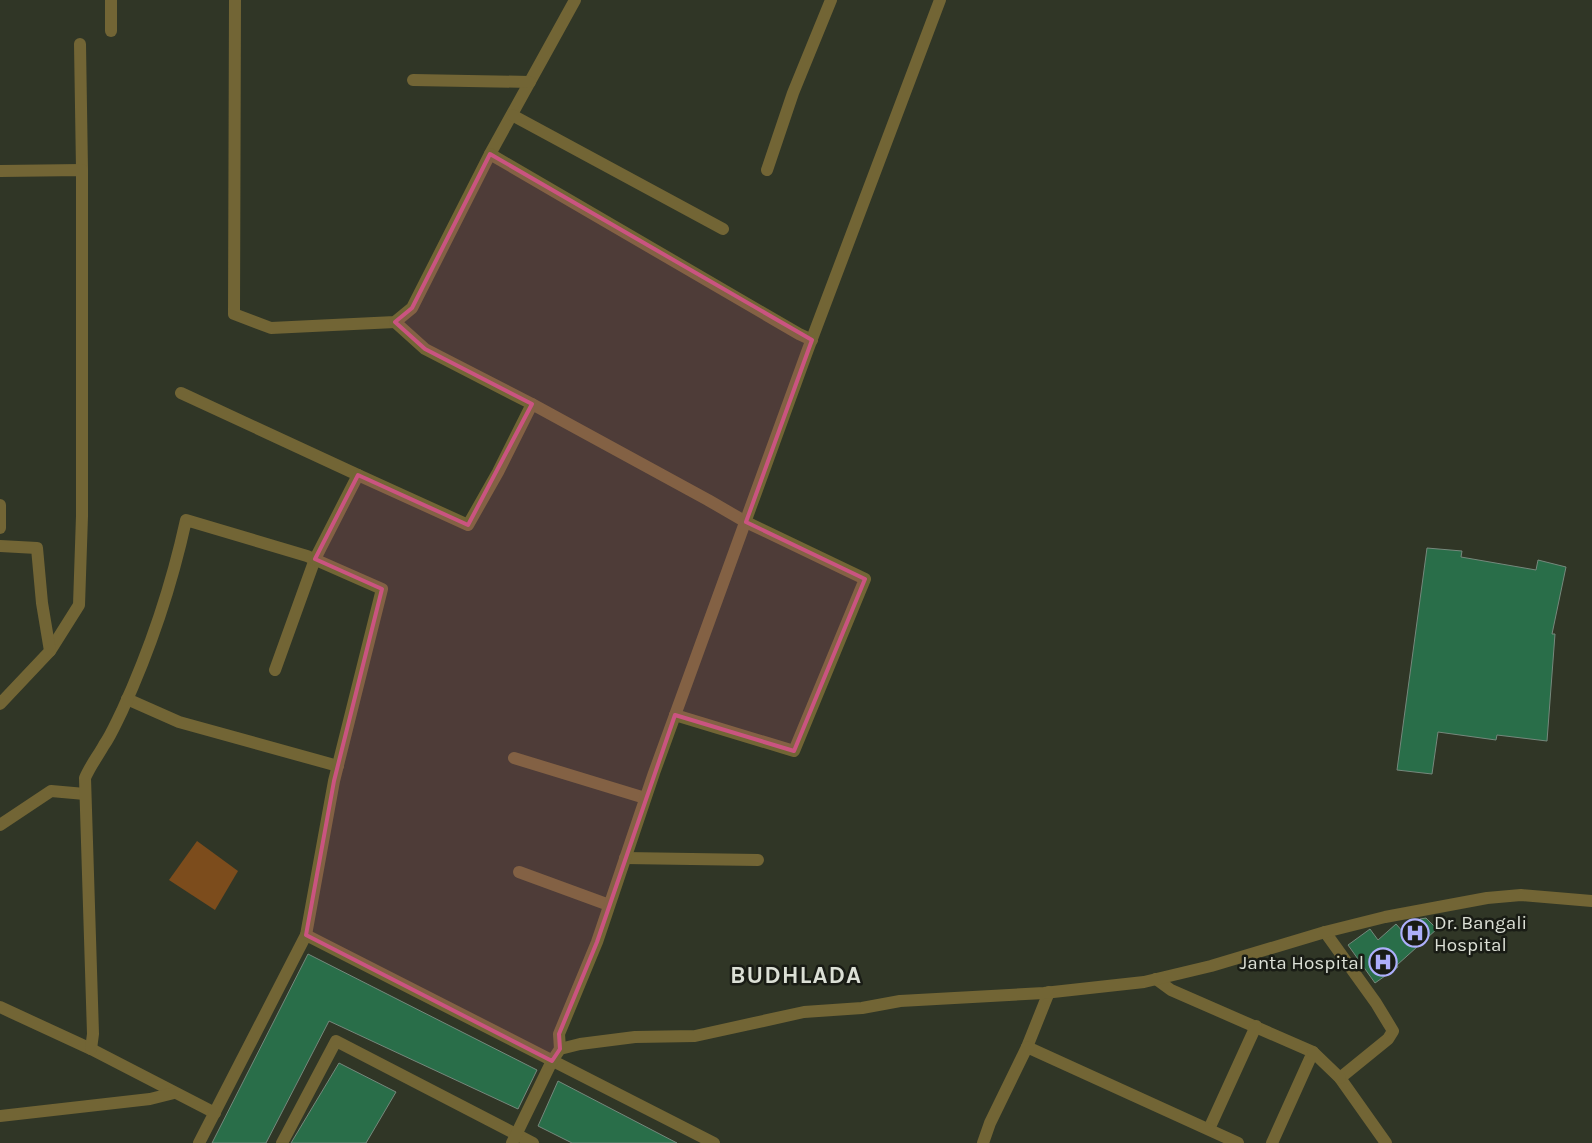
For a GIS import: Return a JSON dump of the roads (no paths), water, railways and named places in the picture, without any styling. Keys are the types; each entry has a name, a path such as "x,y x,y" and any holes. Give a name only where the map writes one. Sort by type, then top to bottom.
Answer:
{"street":[{"path":"111,0 111,31"},
{"path":"235,0 234,314 272,328 395,322 412,308 490,154 575,0"},
{"path":"767,170 793,93 831,0"},
{"path":"514,1139 552,1061 560,1049 559,1034 596,942 675,715 812,340 904,100 940,0"},
{"path":"0,704 50,651 79,605 82,516 80,44"},
{"path":"413,80 530,82"},
{"path":"512,115 723,229"},
{"path":"490,154 812,340"},
{"path":"0,171 82,170"},
{"path":"395,322 425,349 532,404 746,522 865,579 794,751 675,715"},
{"path":"181,392 468,525 498,472 532,404"},
{"path":"275,670 315,559 358,475"},
{"path":"0,505 0,528"},
{"path":"91,1049 93,1034 85,778 105,744 127,699 167,591 180,550 186,520 315,559 382,589 338,766 306,935 199,1143"},
{"path":"0,546 37,548 42,603 50,651"},
{"path":"127,699 179,722 338,766"},
{"path":"514,758 645,798"},
{"path":"0,825 51,791 85,794"},
{"path":"625,858 758,860"},
{"path":"518,872 609,905"},
{"path":"560,1049 580,1044 635,1037 695,1036 804,1012 862,1008 900,1001 1050,992 1144,982 1211,966 1325,932 1385,917 1487,898 1521,895 1592,901"},
{"path":"1325,932 1376,1003 1393,1031 1388,1039 1340,1078"},
{"path":"306,935 714,1143"},
{"path":"1156,979 1171,990 1313,1052 1340,1078 1386,1143"},
{"path":"987,1142 990,1123 1027,1047 1050,992"},
{"path":"0,1007 91,1049 215,1113"},
{"path":"1209,1129 1256,1026"},
{"path":"282,1143 336,1041 514,1139 533,1143"},
{"path":"1027,1047 1238,1143"},
{"path":"1272,1143 1313,1052"},
{"path":"0,1116 150,1099 174,1093"}],"place":[{"name":"Dr. Bangali Hospital","path":"1415,933"},
{"name":"Janta Hospital","path":"1383,962"}],"district":[{"name":"BUDHLADA","path":"796,975"}]}
